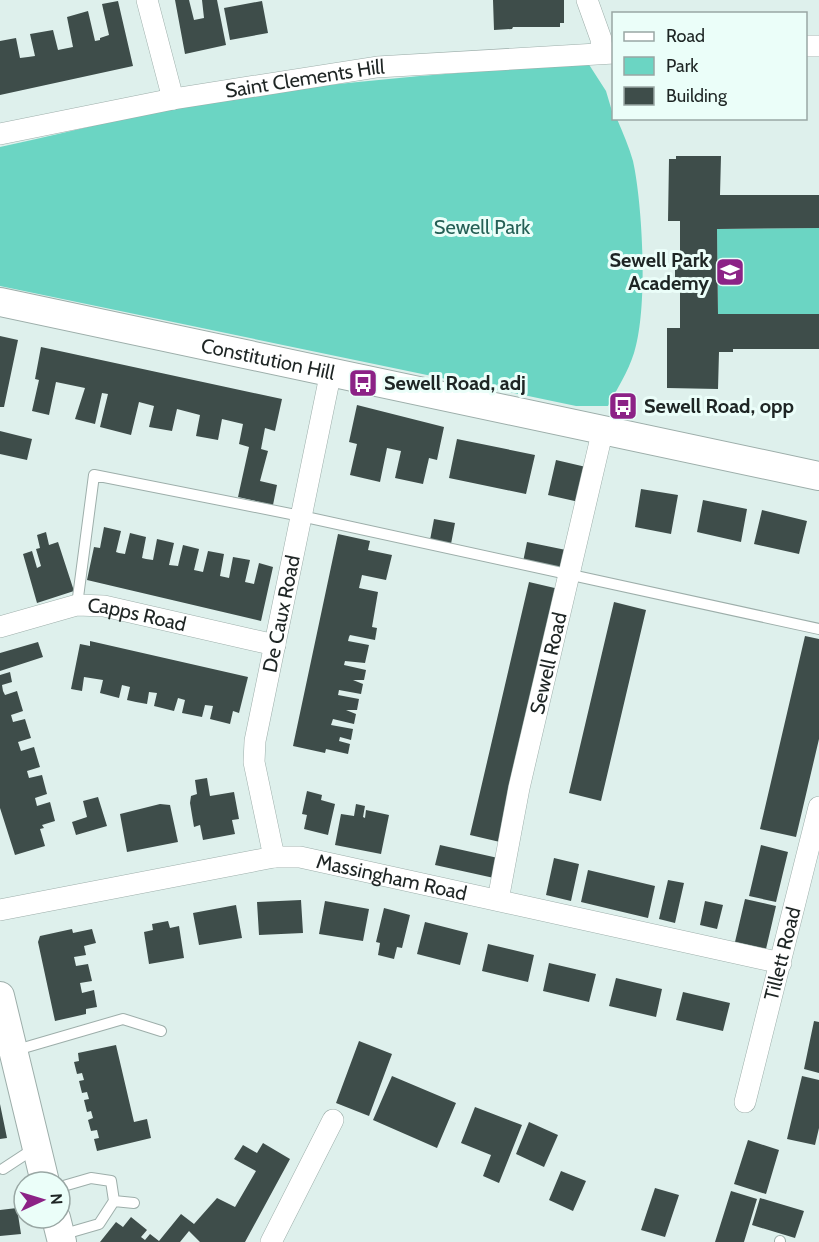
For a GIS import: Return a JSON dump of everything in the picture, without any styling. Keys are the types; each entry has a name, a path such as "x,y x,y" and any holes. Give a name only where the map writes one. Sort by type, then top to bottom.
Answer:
{"main road":[{"name":"Constitution Hill","path":"0,302 819,476"},
{"path":"0,996 42,1170"}],"street":[{"path":"147,0 173,99"},
{"path":"587,0 608,53"},
{"name":"Saint Clements Hill","path":"0,134 173,99 377,67 608,53"},
{"name":"De Caux Road","path":"274,857 254,762 255,741 331,371"},
{"name":"Sewell Road","path":"498,900 519,789 603,429"},
{"name":"Capps Road","path":"0,627 77,605 104,606 275,645"},
{"name":"Tillett Road","path":"745,1102 819,807"},
{"name":"Massingham Road","path":"0,910 274,857 300,857 781,963"},
{"path":"271,1242 333,1120"}],"lane":[{"path":"77,605 94,476 301,516 819,629"},
{"path":"13,1052 123,1019 161,1031"},
{"path":"3,1169 36,1148"},
{"path":"60,1232 99,1224 114,1201 111,1181 91,1178 72,1184"},
{"path":"114,1201 134,1203"}],"green space":[{"name":"Sewell Park","path":"588,63 606,91 612,120 617,120 633,161 639,204 642,258 641,311 634,353 608,406 576,406 0,286 0,147 164,110 230,98 385,79"},
{"path":"819,228 819,314 718,314 717,229"}],"building":[{"path":"175,0 189,0 194,20 204,18 202,0 217,0 226,45 185,54"},
{"path":"493,0 564,0 564,23 560,23 560,27 513,27 512,29 494,30"},
{"path":"118,1 133,66 0,95 0,41 16,38 20,58 35,56 30,34 53,30 58,50 73,47 67,17 88,11 95,41 100,40 109,35 102,4"},
{"path":"262,1 268,33 230,40 224,8"},
{"path":"676,156 721,156 720,195 819,195 819,228 717,229 718,314 819,314 819,349 733,349 733,352 719,352 718,389 667,388 667,328 680,328 680,284 675,284 675,261 680,261 680,221 668,221 669,159 676,159"},
{"path":"0,336 18,340 4,407 0,407"},
{"path":"41,347 282,399 275,431 265,428 261,449 268,451 260,481 277,485 273,505 238,497 249,447 239,444 243,424 222,419 218,440 196,436 200,415 177,409 172,431 149,427 154,406 139,402 131,435 100,427 108,394 102,393 95,424 75,419 85,388 56,382 49,415 32,411 39,380 35,379"},
{"path":"357,405 444,427 437,460 429,458 423,484 395,478 401,451 387,448 380,482 350,475 357,444 349,442"},
{"path":"0,431 32,439 27,460 0,454"},
{"path":"457,439 535,455 526,494 449,478"},
{"path":"556,460 586,467 579,502 548,495"},
{"path":"641,489 678,495 671,534 635,527"},
{"path":"703,500 747,509 741,542 697,532"},
{"path":"762,510 807,521 799,554 754,544"},
{"path":"434,519 455,523 451,544 430,540"},
{"path":"104,527 121,531 116,552 119,553 125,554 130,533 146,537 142,558 146,559 153,560 157,539 174,543 169,565 178,566 183,545 199,549 194,570 203,572 208,551 224,554 220,576 229,578 233,557 250,560 245,582 254,584 259,563 273,567 261,621 87,580 94,547 100,548"},
{"path":"46,532 49,545 58,542 74,591 37,603 23,554 32,551 37,568 41,566 36,549 40,548 37,535"},
{"path":"338,534 370,541 368,550 392,555 386,580 362,575 359,588 378,592 372,627 377,628 375,640 350,635 348,641 369,645 365,663 345,661 344,665 366,670 364,680 353,680 363,684 361,694 339,690 338,695 359,699 357,710 346,710 356,714 354,724 333,719 331,725 353,729 351,740 340,737 339,741 350,744 348,754 326,749 325,753 293,746"},
{"path":"527,542 566,550 561,571 523,562"},
{"path":"529,582 559,589 500,842 470,835"},
{"path":"614,602 646,610 601,801 569,793"},
{"path":"805,636 819,639 819,739 796,837 760,829"},
{"path":"90,641 248,677 239,713 233,711 230,724 210,719 213,706 205,705 202,717 182,713 185,700 178,698 174,711 154,706 157,693 149,692 147,704 136,702 127,700 130,687 122,685 119,698 100,693 103,680 84,677 82,691 71,689 80,644 90,646"},
{"path":"38,642 43,657 0,671 0,653"},
{"path":"10,672 12,682 2,685 3,691 5,695 17,691 23,711 11,715 13,722 25,719 31,738 18,742 21,751 34,747 40,767 27,771 29,778 42,775 47,794 35,798 37,806 50,802 55,821 42,825 44,828 40,829 45,846 15,855 0,808 0,675"},
{"path":"207,778 210,796 234,792 239,819 232,820 235,834 203,840 200,825 194,827 190,803 191,796 197,794 195,780"},
{"path":"307,791 322,795 321,800 335,804 328,835 304,829 307,815 302,814"},
{"path":"98,797 107,826 76,835 72,822 87,817 83,801"},
{"path":"160,804 170,805 178,842 127,852 120,814"},
{"path":"356,804 365,806 363,817 365,818 366,810 389,815 381,854 335,845 341,814 354,816"},
{"path":"440,845 498,858 494,878 435,865"},
{"path":"761,845 788,852 776,902 749,896"},
{"path":"554,858 579,864 571,901 546,895"},
{"path":"588,870 655,886 648,918 581,902"},
{"path":"668,880 684,883 675,923 659,919"},
{"path":"745,899 776,906 766,949 735,942"},
{"path":"301,900 303,933 259,935 257,902"},
{"path":"325,901 369,909 363,941 319,934"},
{"path":"705,901 723,905 717,929 700,925"},
{"path":"236,905 242,938 199,945 193,913"},
{"path":"384,908 410,915 402,948 397,947 394,959 378,955 380,943 376,942"},
{"path":"168,921 170,928 179,926 184,958 149,964 144,932 153,930 152,924"},
{"path":"425,922 468,933 460,965 417,954"},
{"path":"72,929 73,933 92,929 96,943 84,946 86,955 74,957 76,966 88,964 92,981 80,983 82,993 94,990 97,1007 86,1009 86,1014 55,1021 38,942 40,936"},
{"path":"488,944 534,955 528,982 482,971"},
{"path":"549,963 596,974 589,1002 543,991"},
{"path":"616,978 662,989 656,1017 609,1006"},
{"path":"683,992 730,1003 723,1031 676,1020"},
{"path":"814,1021 819,1022 819,1073 804,1069"},
{"path":"359,1041 392,1054 369,1116 336,1103"},
{"path":"116,1045 134,1122 147,1119 151,1138 97,1151 94,1139 99,1138 97,1130 91,1131 88,1120 93,1118 91,1111 87,1112 84,1100 89,1099 87,1092 82,1093 79,1081 84,1080 82,1073 77,1074 74,1062 79,1061 78,1053"},
{"path":"392,1076 456,1103 437,1148 373,1120"},
{"path":"802,1076 819,1080 819,1128 815,1145 787,1139"},
{"path":"0,1104 7,1138 0,1139"},
{"path":"475,1107 522,1125 499,1183 483,1176 491,1155 461,1143"},
{"path":"529,1122 558,1135 544,1167 516,1154"},
{"path":"748,1140 779,1150 766,1194 734,1184"},
{"path":"263,1143 290,1159 245,1242 200,1242 189,1231 180,1242 100,1242 116,1222 123,1227 131,1217 147,1230 141,1237 145,1240 150,1234 159,1241 181,1214 194,1224 217,1198 235,1207 256,1171 234,1159 243,1145 257,1153"},
{"path":"561,1171 586,1181 573,1211 549,1200"},
{"path":"655,1188 679,1195 665,1237 641,1230"},
{"path":"731,1191 757,1199 744,1242 715,1242"},
{"path":"760,1198 804,1211 795,1238 752,1225"},
{"path":"12,1209 12,1230 20,1230 21,1234 0,1236 0,1210"}],"place":[{"name":"Sewell Park Academy","path":"730,272"},
{"name":"Sewell Road, adj","path":"363,383"},
{"name":"Sewell Road, opp","path":"623,406"}]}
